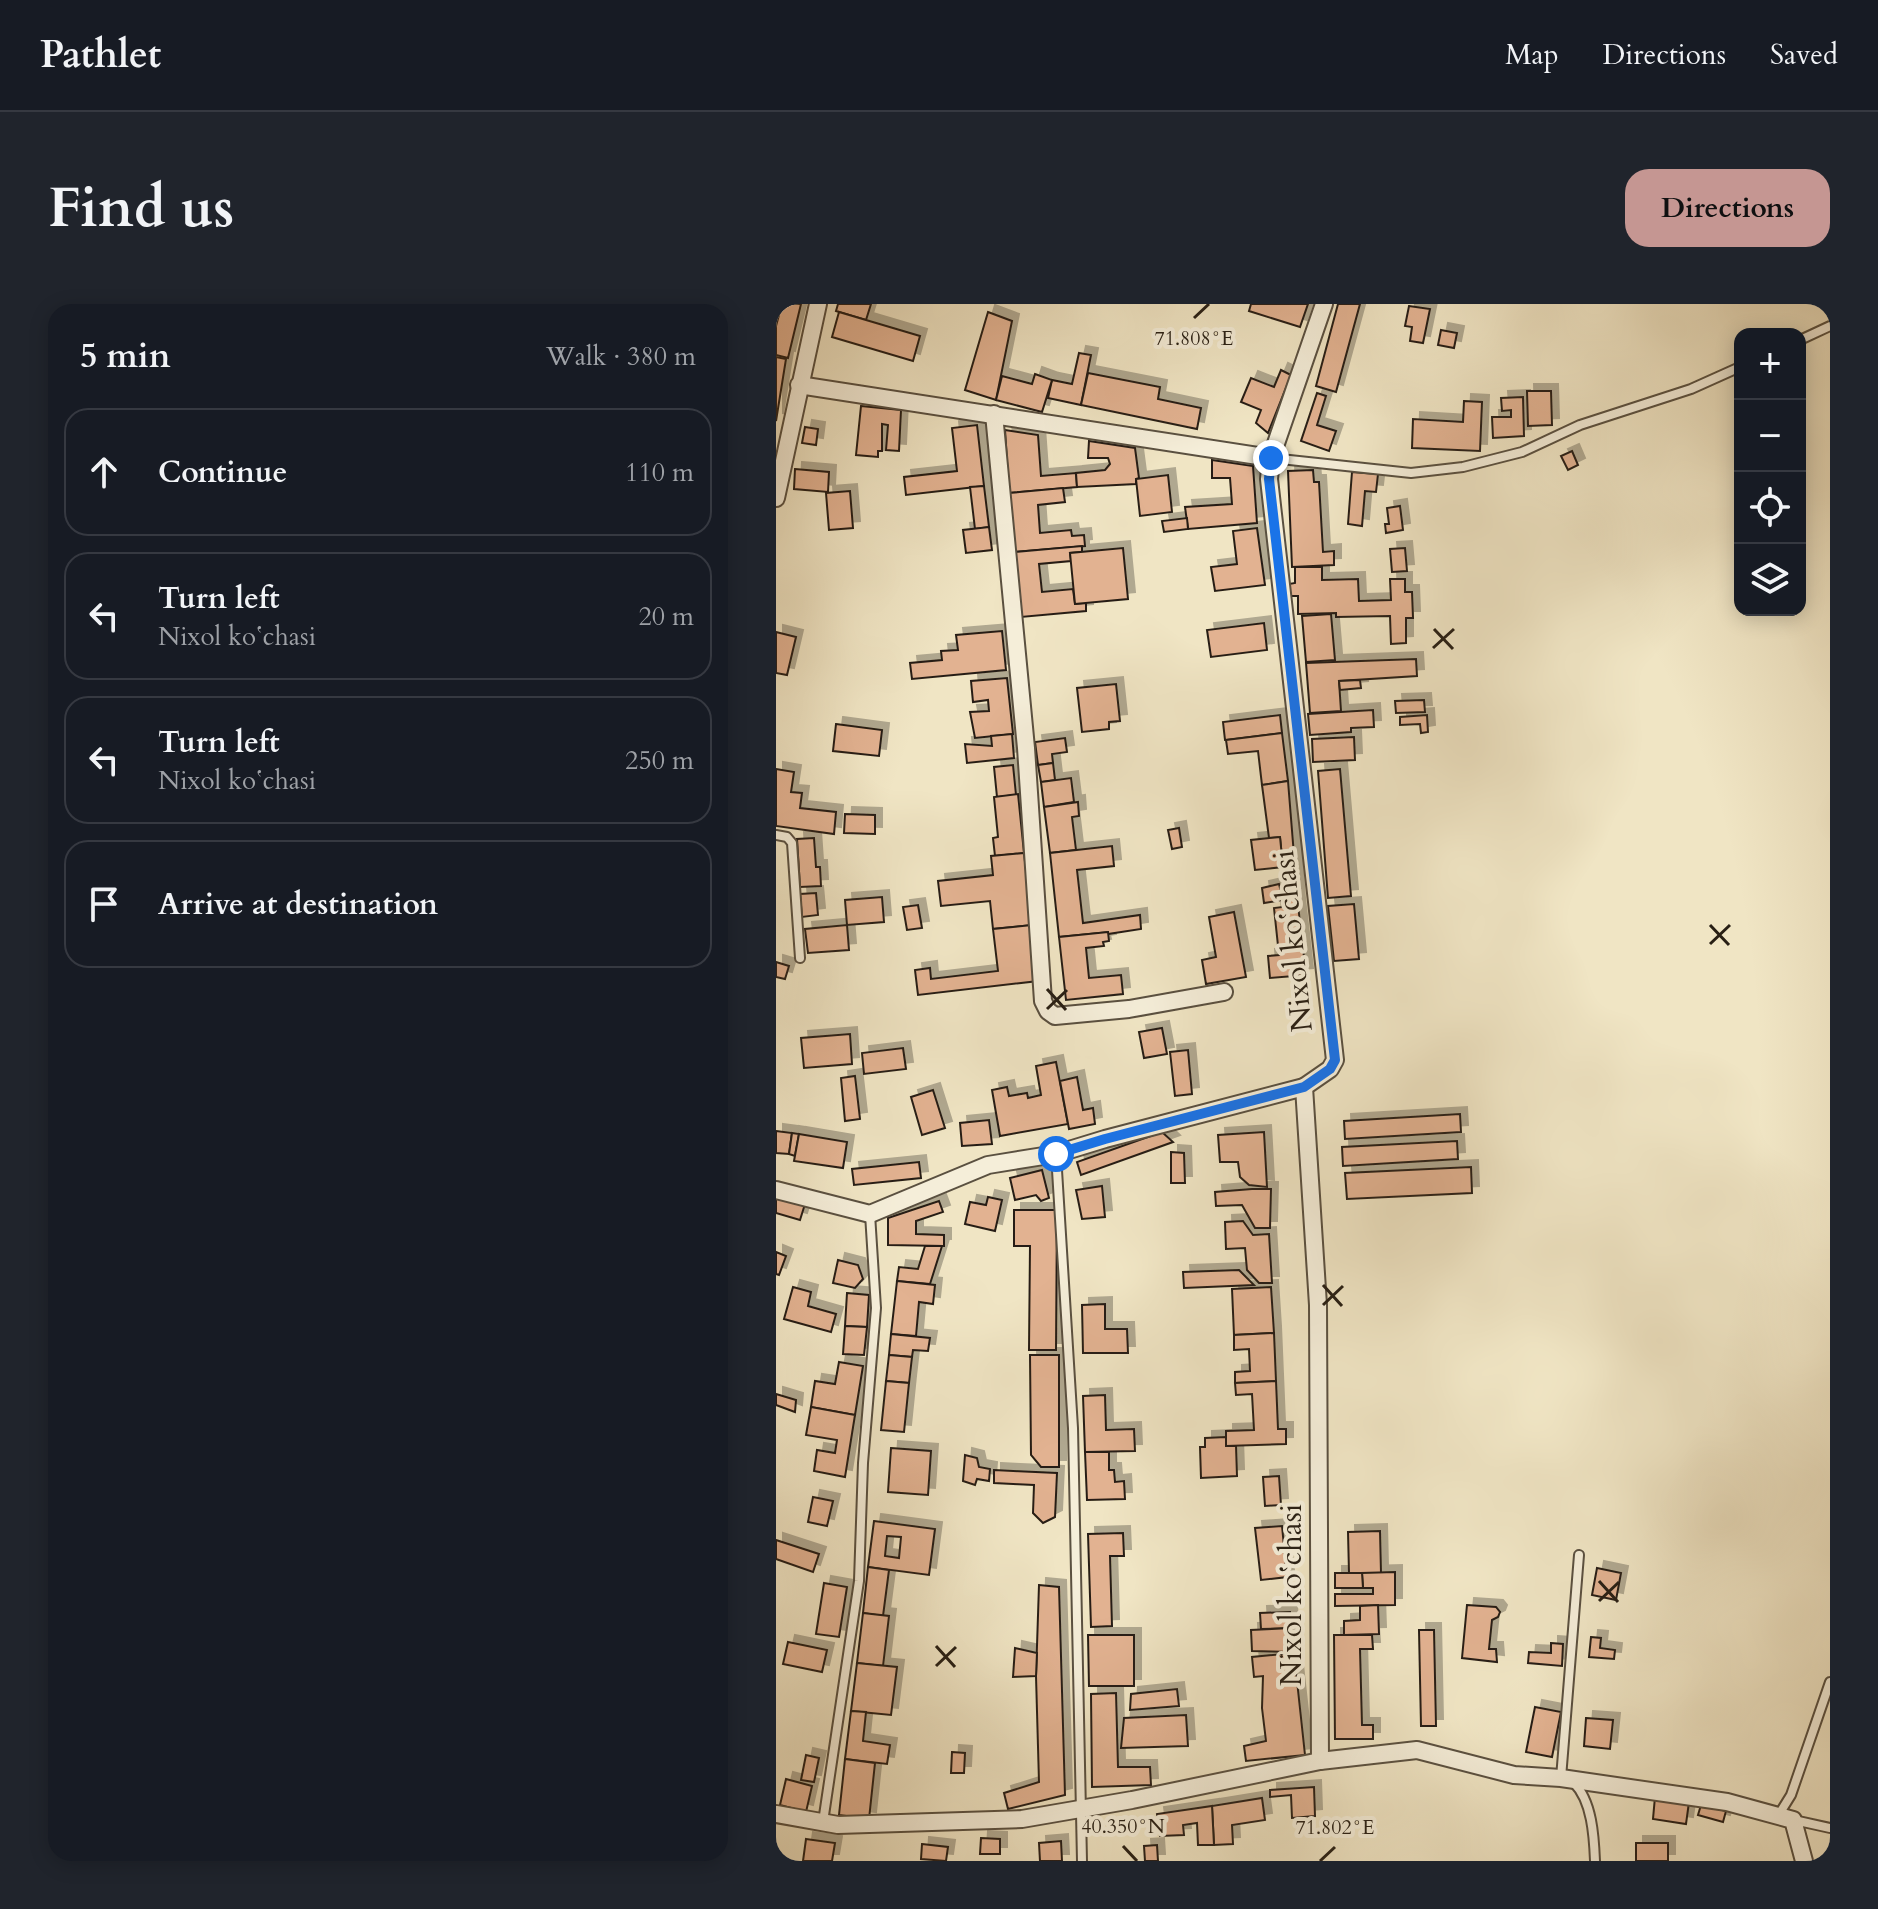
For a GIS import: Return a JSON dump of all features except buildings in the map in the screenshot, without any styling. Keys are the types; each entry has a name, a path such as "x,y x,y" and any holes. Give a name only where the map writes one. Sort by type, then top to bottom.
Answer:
{"street":[{"path":"776,498 818,304"},
{"name":"Nixol koʻchasi","path":"1320,1761 1318,1305 1304,1087 1330,1069 1335,1060 1269,479 1271,458 1324,304"},
{"path":"799,385 1271,458"},
{"path":"994,414 1026,748 1043,1001 1055,1016 1129,1009 1224,992"},
{"path":"776,1190 870,1214 988,1165 1056,1154 1304,1087"},
{"path":"776,1814 838,1825 1022,1819 1320,1761 1417,1750 1514,1775 1566,1779 1727,1802 1786,1818 1804,1861"}],"lane":[{"path":"1806,337 1830,326"},
{"path":"1271,458 1411,473 1463,467 1522,452 1580,425 1691,389 1734,370"},
{"path":"776,835 787,837 792,843 800,958"},
{"path":"1056,1154 1073,1428 1082,1861"},
{"path":"823,1822 859,1581 863,1463 876,1308 870,1214"},
{"path":"1579,1555 1566,1779 1582,1791 1594,1835 1595,1861"},
{"path":"1830,1682 1786,1818 1830,1828"}],"route":[{"path":"1056,1154 1304,1087 1330,1069 1335,1060 1269,479 1271,458"}]}
